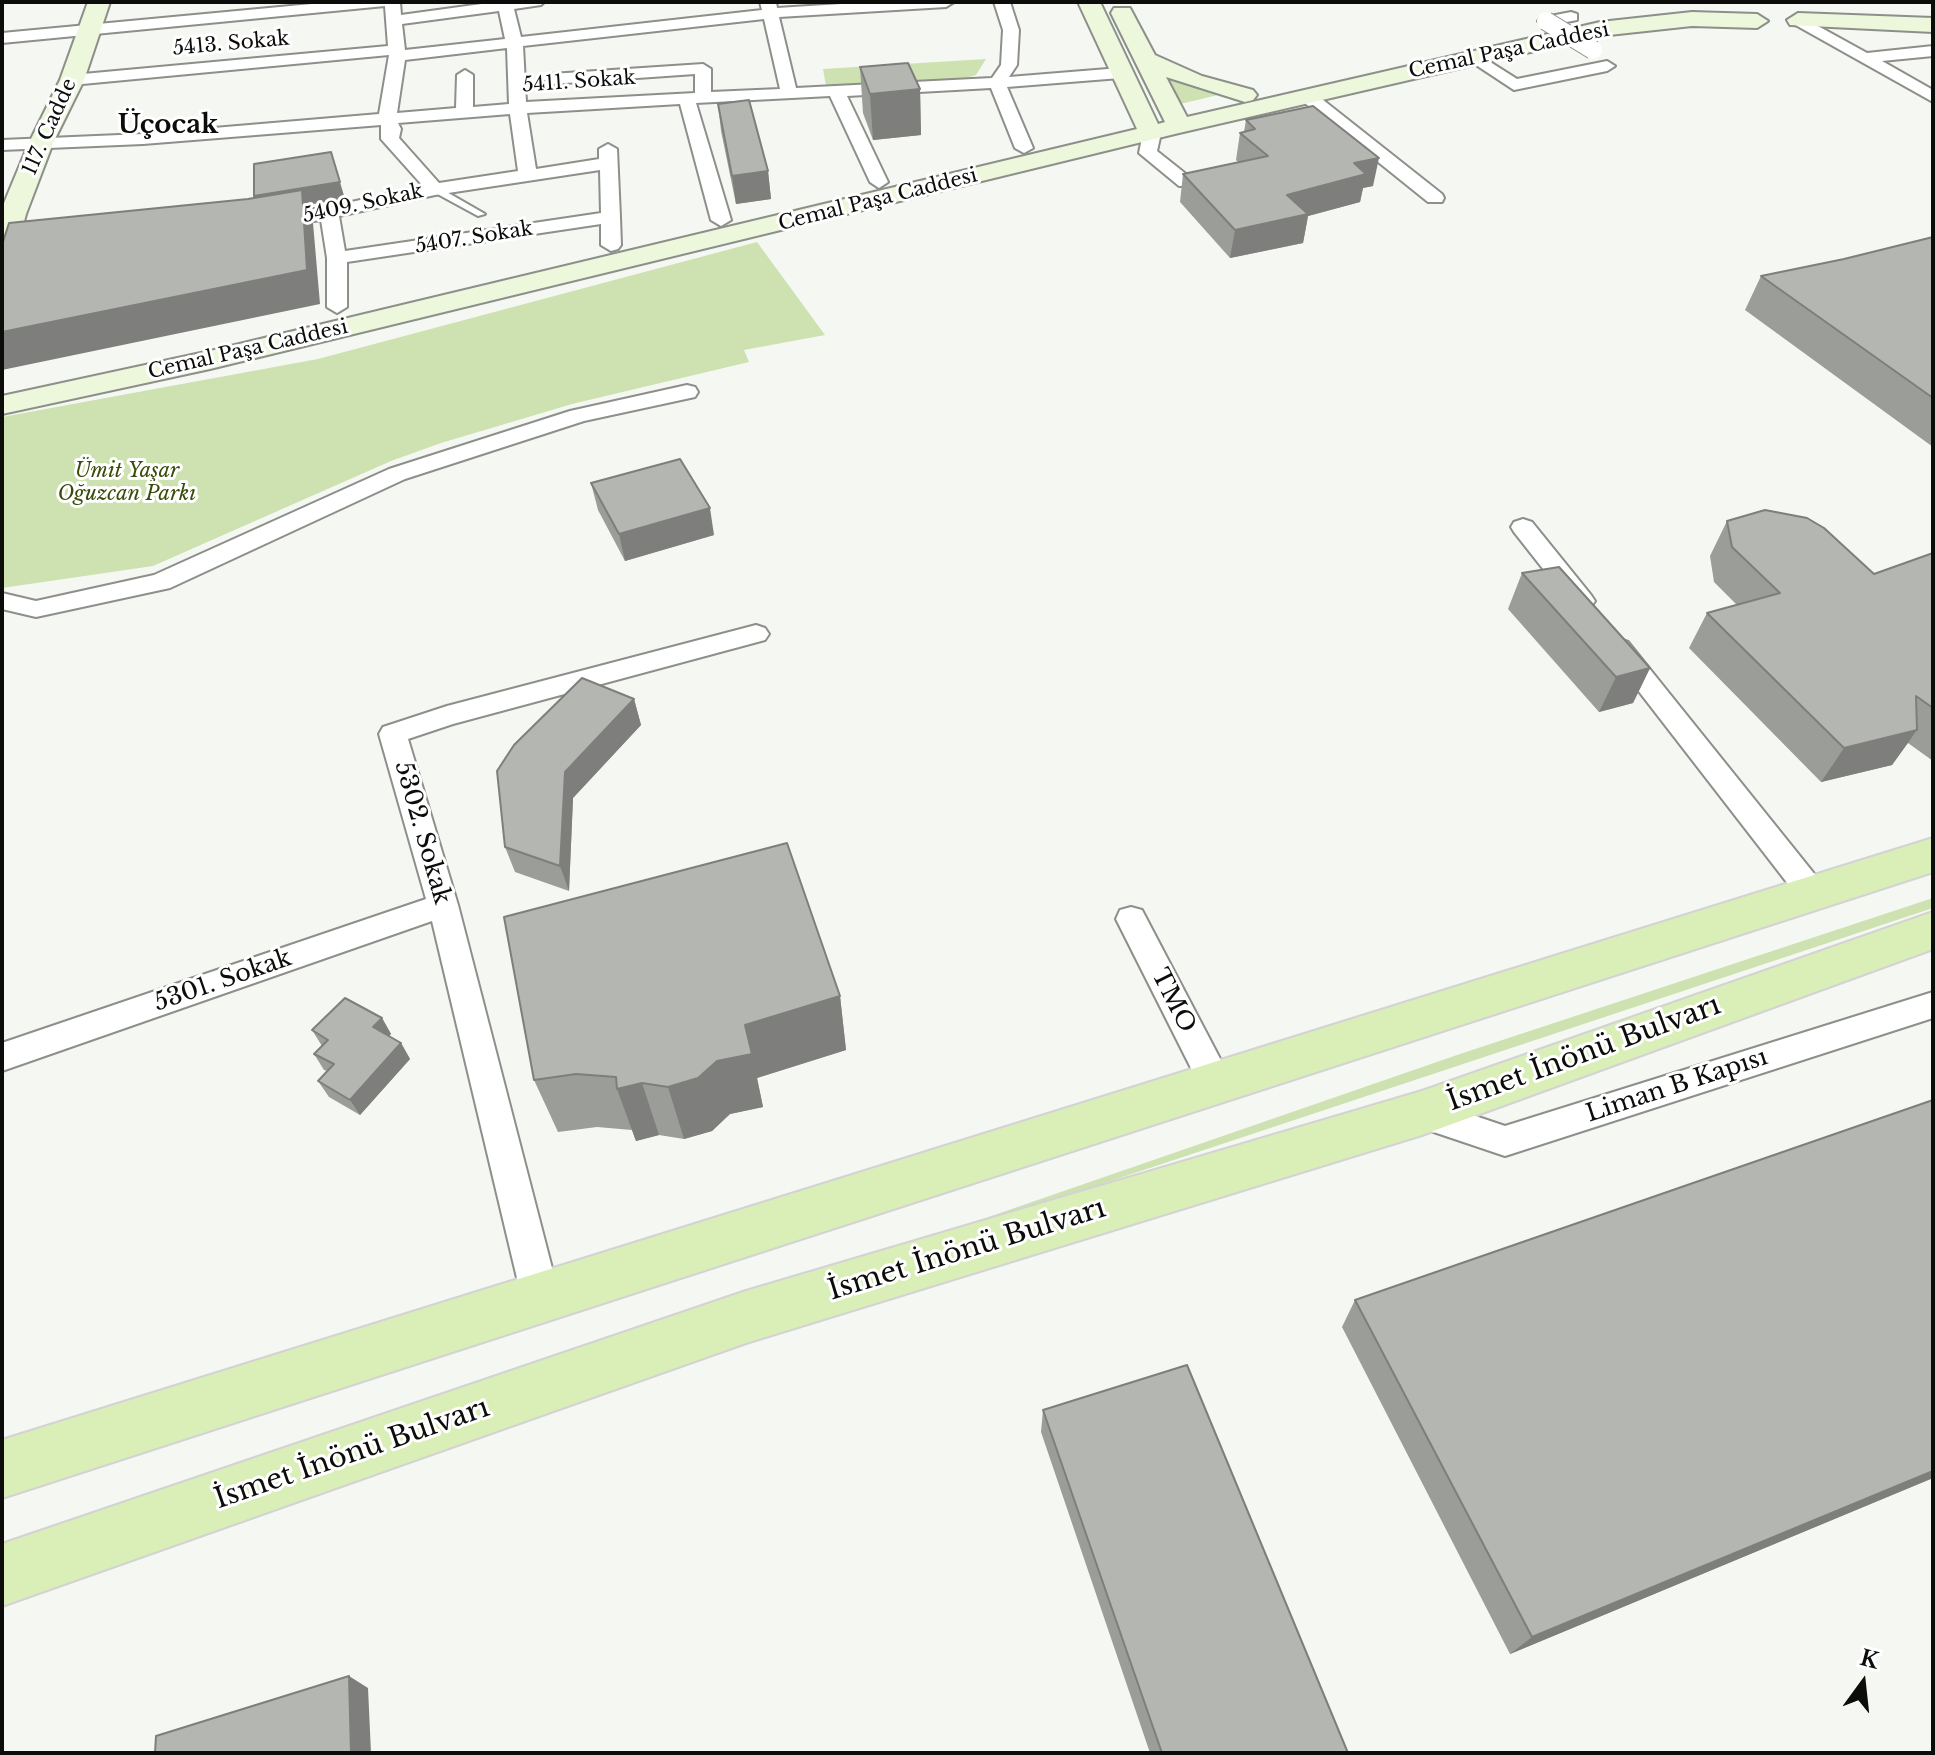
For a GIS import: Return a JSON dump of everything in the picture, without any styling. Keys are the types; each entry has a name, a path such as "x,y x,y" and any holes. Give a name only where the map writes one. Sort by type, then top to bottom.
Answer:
{"main road":[{"name":"117. Cadde","path":"9,247 8,215 72,80 99,2"},
{"path":"1089,2 1148,127"},
{"path":"1118,2 1174,119"},
{"name":"Cemal Paşa Caddesi","path":"2,405 225,356 1148,127 1245,95 1637,2"},
{"path":"1714,2 1729,13 1757,21"},
{"name":"Cemal Paşa Caddesi","path":"1174,119 1307,96 1600,29 1692,19 1757,21 1802,11 1933,25"},
{"path":"1146,60 1194,81 1245,95"},
{"path":"1099,120 1122,76"},
{"name":"Cemal Paşa Caddesi","path":"79,363 721,220 1024,148 1099,120 1148,127"},
{"path":"2,1469 1933,855"},
{"name":"İsmet İnönü Bulvarı","path":"2,1575 746,1317 1422,1113 1933,930"}],"street":[{"path":"2,38 328,14 382,2"},
{"path":"435,189 390,139 392,129 387,119 395,53 394,11 536,2"},
{"name":"5413. Sokak","path":"72,80 340,50 395,53 515,45 771,7 946,2"},
{"path":"1002,2 1011,30 1009,65 997,83 1024,148"},
{"path":"504,4 515,45 518,108 528,175"},
{"path":"771,7 789,92"},
{"path":"1802,11 1864,58 1933,97"},
{"path":"1558,19 1593,50 1615,44"},
{"path":"1864,58 1933,51"},
{"path":"1476,58 1514,85 1607,66"},
{"path":"557,105 550,74 703,69 695,97 698,131 721,220"},
{"path":"464,113 465,75"},
{"name":"5411. Sokak","path":"2,145 143,139 557,105 1122,76"},
{"path":"836,91 879,182"},
{"path":"1307,96 1435,198"},
{"path":"1148,127 1148,153 1185,182"},
{"name":"5409. Sokak","path":"244,223 329,213 435,189 528,175 609,156 611,217"},
{"path":"329,213 337,258 337,307"},
{"path":"611,217 611,245"},
{"name":"5407. Sokak","path":"337,258 611,217"},
{"path":"2,601 36,609 161,582 397,474 578,416 687,392"},
{"path":"1523,527 1813,894"},
{"name":"5302. Sokak","path":"541,1299 443,905 393,734 447,716 756,634"},
{"name":"5301. Sokak","path":"2,1057 443,905"},
{"name":"TMO","path":"1131,919 1215,1082"},
{"name":"Liman B Kapısı","path":"1422,1113 1505,1141 1933,1005"}],"lane":[{"name":"5409. Sokak","path":"435,189 481,214"}],"green space":[{"path":"986,59 976,75 967,78 826,86 823,69"},
{"path":"1158,68 1218,95 1176,105"},
{"name":"Ümit Yaşar Oğuzcan Parkı","path":"757,242 825,335 744,350 749,362 572,404 441,443 391,461 153,566 2,588 2,417 318,359"},
{"path":"1933,898 1933,908 2,1549 2,1542 867,1259 1460,1054"}],"building":[{"path":"908,63 920,89 870,94 860,67"},
{"path":"749,100 768,171 732,176 718,104"},
{"path":"1313,106 1379,158 1354,163 1366,174 1287,195 1308,214 1235,230 1183,174 1268,156 1240,133 1255,129 1246,120"},
{"path":"331,152 340,182 254,196 254,164"},
{"path":"302,190 307,270 2,332 2,245 9,223 248,199"},
{"path":"1933,237 1933,398 1761,276 1844,259"},
{"path":"680,459 710,508 619,534 591,483"},
{"path":"1765,510 1807,518 1824,528 1874,574 1933,553 1933,708 1916,696 1917,730 1844,748 1707,613 1780,593 1732,547 1727,521"},
{"path":"1559,567 1650,668 1616,677 1522,573"},
{"path":"582,678 634,699 565,772 560,866 505,847 497,771 514,745"},
{"path":"787,843 840,996 745,1025 752,1054 717,1061 698,1078 668,1087 642,1083 617,1089 616,1077 576,1074 534,1080 504,917"},
{"path":"345,998 382,1018 373,1027 401,1043 350,1100 318,1081 334,1064 314,1054 328,1040 312,1030"},
{"path":"1933,1100 1933,1471 1532,1637 1355,1300"},
{"path":"1187,1365 1348,1753 1162,1753 1043,1410"},
{"path":"349,1676 351,1753 155,1753 156,1736"}],"district":[{"name":"Üçocak","path":"168,126"}]}
